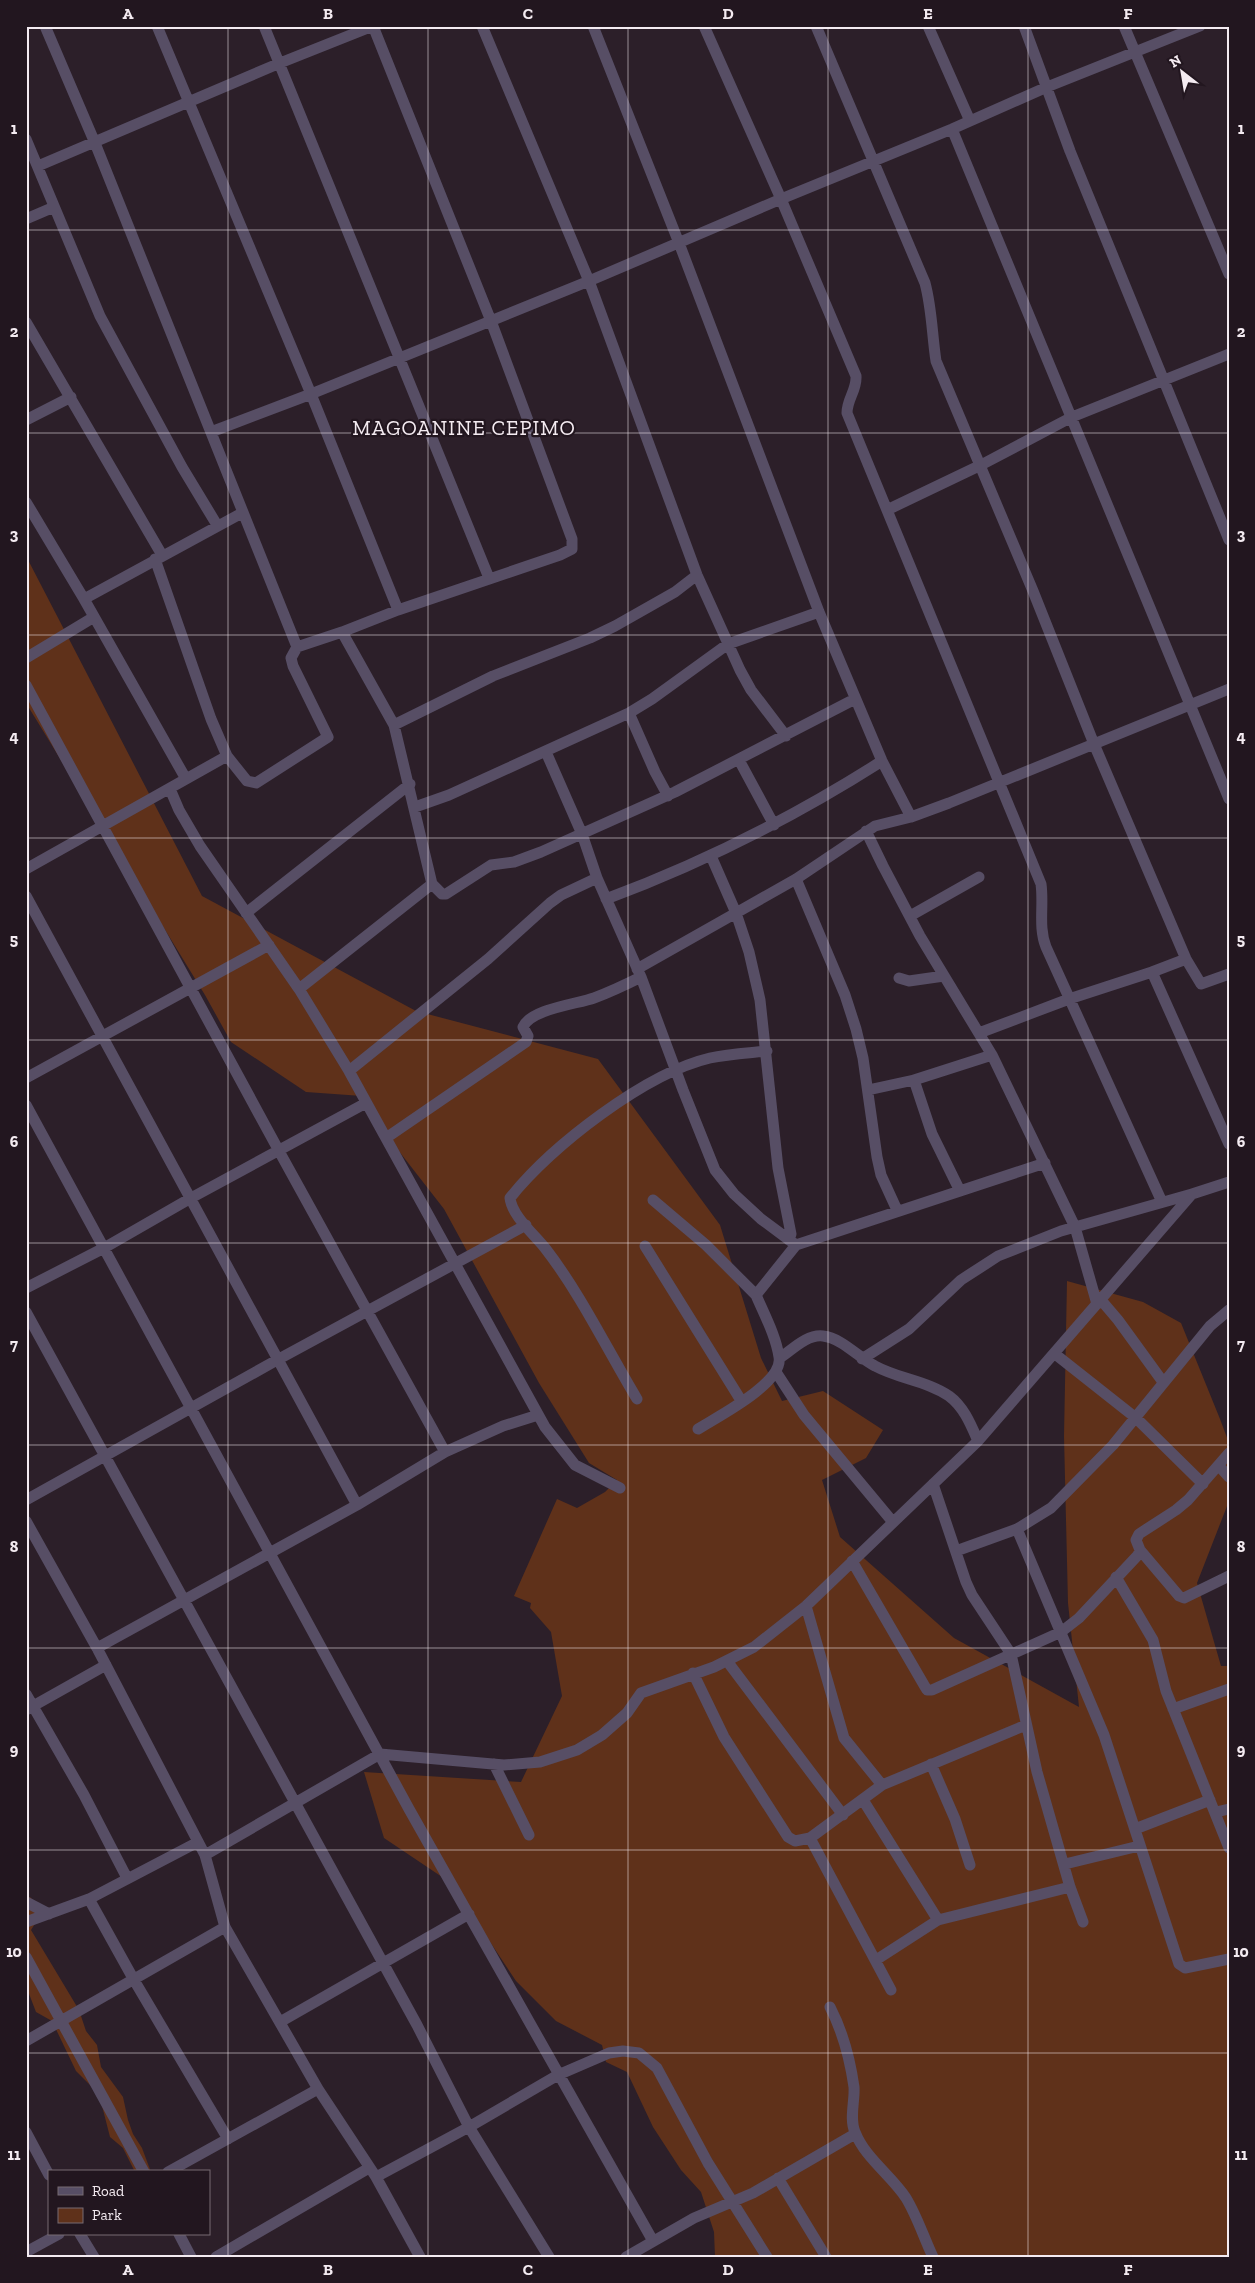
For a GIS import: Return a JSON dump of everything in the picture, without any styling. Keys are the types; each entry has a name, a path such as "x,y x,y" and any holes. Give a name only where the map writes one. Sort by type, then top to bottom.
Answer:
{"street":[{"path":"44,26 95,143 297,647"},
{"path":"157,26 311,394 398,610"},
{"path":"264,26 489,578"},
{"path":"26,322 71,397 159,557 211,719 227,756 247,781 256,783 328,737 293,666 291,658 297,647 489,578 560,555 572,548 573,544 491,321 373,26 38,166"},
{"path":"482,26 589,281 697,575 751,690 786,736"},
{"path":"593,26 678,243 818,612 882,761 911,817"},
{"path":"704,26 781,199 856,376 856,384 847,403 847,413 1041,884 1044,902 1042,938 1162,1202"},
{"path":"816,26 875,160 925,283 931,305 932,334 936,361 1033,591 1094,744 1186,959 1201,984 1229,974"},
{"path":"928,26 970,121"},
{"path":"1024,26 1070,151 1229,540"},
{"path":"1124,26 1229,274"},
{"path":"211,432 311,394 589,281 952,129 1046,87 1200,26"},
{"path":"952,129 1229,799"},
{"path":"26,139 100,316 182,467 217,525"},
{"path":"26,219 54,207"},
{"path":"887,510 980,465 1072,417 1162,379 1229,354"},
{"path":"26,420 71,397"},
{"path":"26,502 84,599 186,779"},
{"path":"84,599 242,513"},
{"path":"394,725 493,676 590,638 615,626 675,592 697,575"},
{"path":"415,807 449,795 629,713 659,694 728,644 818,612"},
{"path":"26,658 94,617"},
{"path":"342,632 394,725 410,784 432,884 442,894 446,894 491,865 514,862 668,796 786,736 855,698"},
{"path":"26,685 445,1452"},
{"path":"386,1138 526,1042 528,1036 523,1027 527,1020 548,1011 617,989 639,973 796,878 866,831 885,822 911,817 1229,689"},
{"path":"629,713 655,772 668,796"},
{"path":"546,752 582,834 597,878 639,973 706,1148 720,1178 761,1219 792,1242"},
{"path":"26,868 227,756"},
{"path":"739,760 774,825"},
{"path":"606,899 712,856 774,825 882,761"},
{"path":"246,913 410,784"},
{"path":"170,789 179,810 200,846 299,989 349,1071 538,1415 575,1465 620,1488"},
{"path":"866,831 910,916 992,1055 1076,1227 1099,1302 1118,1320 1163,1382"},
{"path":"712,856 736,913 756,979 767,1051 778,1168 792,1242"},
{"path":"910,916 978,877"},
{"path":"349,1071 488,959 561,895 597,878"},
{"path":"796,878 845,994 856,1029 868,1090 874,1141 881,1175 897,1210"},
{"path":"299,989 432,884"},
{"path":"26,896 357,1505"},
{"path":"26,1078 192,989 269,945"},
{"path":"980,1033 1069,999 1186,959"},
{"path":"1152,972 1229,1144"},
{"path":"899,978 909,981 944,976"},
{"path":"637,1399 564,1277 546,1249 526,1225 511,1203 510,1198 571,1138 630,1094 676,1070 710,1058 767,1051"},
{"path":"868,1090 914,1080 992,1055"},
{"path":"914,1080 932,1134 960,1191"},
{"path":"26,1288 104,1248 191,1198 366,1103"},
{"path":"26,1105 380,1754 653,2242"},
{"path":"756,1295 792,1242 1045,1163"},
{"path":"862,1359 909,1329 961,1280 998,1256 1020,1246 1076,1227 1229,1182"},
{"path":"205,1855 380,1754 504,1765 540,1762 578,1750 602,1735 621,1719 642,1693 727,1661 754,1647 806,1606 892,1521 978,1441 1192,1194"},
{"path":"653,1200 706,1245 756,1295 780,1358 776,1372 742,1402 698,1429"},
{"path":"26,1500 277,1360 526,1225"},
{"path":"645,1246 742,1402"},
{"path":"956,1551 1017,1529 1051,1508 1114,1445 1210,1326 1229,1310"},
{"path":"26,1312 382,1963 469,2127 549,2257"},
{"path":"780,1358 810,1338 821,1336 840,1343 878,1368 913,1380 950,1397 969,1419 978,1441"},
{"path":"1055,1354 1136,1418 1204,1484"},
{"path":"776,1372 804,1415 892,1521"},
{"path":"97,1648 357,1505 445,1452 503,1426 538,1415"},
{"path":"1229,1453 1204,1484 1176,1510 1139,1534 1136,1540 1140,1550 1179,1596 1184,1598 1229,1576"},
{"path":"1219,1466 1229,1477"},
{"path":"933,1484 972,1595 1012,1654 1026,1725 1070,1887 1083,1922"},
{"path":"26,1521 97,1648 205,1855 225,1927 318,2089 372,2172 420,2257"},
{"path":"1017,1529 1104,1735 1180,1966 1185,1968 1229,1959"},
{"path":"852,1561 927,1690 932,1690 1062,1632 1080,1618 1138,1555 1140,1550"},
{"path":"1116,1578 1152,1640 1173,1709 1229,1848"},
{"path":"806,1606 844,1738 882,1785"},
{"path":"727,1661 843,1815"},
{"path":"30,1708 106,1665"},
{"path":"693,1673 724,1737 788,1838 795,1841 810,1838 882,1785 1026,1725"},
{"path":"1173,1709 1229,1689"},
{"path":"26,1694 30,1708 127,1878"},
{"path":"494,1764 529,1834"},
{"path":"931,1764 955,1819 970,1865"},
{"path":"863,1800 938,1920"},
{"path":"1135,1829 1210,1800"},
{"path":"1216,1812 1229,1809"},
{"path":"810,1838 892,1990"},
{"path":"26,1922 89,1899 198,1842"},
{"path":"1065,1864 1139,1846"},
{"path":"876,1960 938,1920 1070,1887"},
{"path":"89,1899 134,1980 228,2139"},
{"path":"26,1902 49,1914"},
{"path":"280,2022 469,1914"},
{"path":"26,2041 225,1927"},
{"path":"26,1957 143,2170"},
{"path":"830,2007 840,2026 848,2057 854,2088 853,2127 855,2134 906,2199 933,2257"},
{"path":"216,2257 372,2172 469,2127 558,2075 609,2053 623,2051 640,2053 657,2068 731,2202 767,2257"},
{"path":"172,2170 318,2089"},
{"path":"26,2132 48,2173"},
{"path":"626,2257 694,2218 753,2193 855,2134"},
{"path":"778,2178 826,2257"},
{"path":"26,2252 55,2236"},
{"path":"81,2236 94,2257"},
{"path":"180,2236 191,2257"}],"green space":[{"path":"26,556 202,896 416,1011 598,1059 720,1225 761,1358 782,1401 823,1391 883,1430 866,1458 822,1480 840,1537 954,1638 1079,1707 1068,1603 1064,1436 1067,1281 1143,1302 1181,1323 1229,1443 1229,1501 1197,1583 1221,1666 1229,1666 1229,2257 715,2257 714,2232 701,2192 681,2170 653,2127 627,2072 606,2062 602,2045 556,2021 516,1981 451,1883 384,1838 364,1772 521,1782 562,1696 551,1632 530,1608 531,1603 514,1596 557,1499 577,1508 605,1492 617,1480 589,1463 539,1383 444,1209 377,1123 362,1096 306,1092 231,1042 205,995 26,703"},
{"path":"30,1897 43,1911 31,1930 79,2010 86,2031 97,2045 101,2067 123,2097 133,2134 142,2148 150,2170 134,2170 123,2148 110,2137 100,2098 95,2090 76,2071 52,2021 36,2012 26,1986 26,1898"}],"district":[{"name":"MAGOANINE CEPIMO","path":"464,427"}]}
